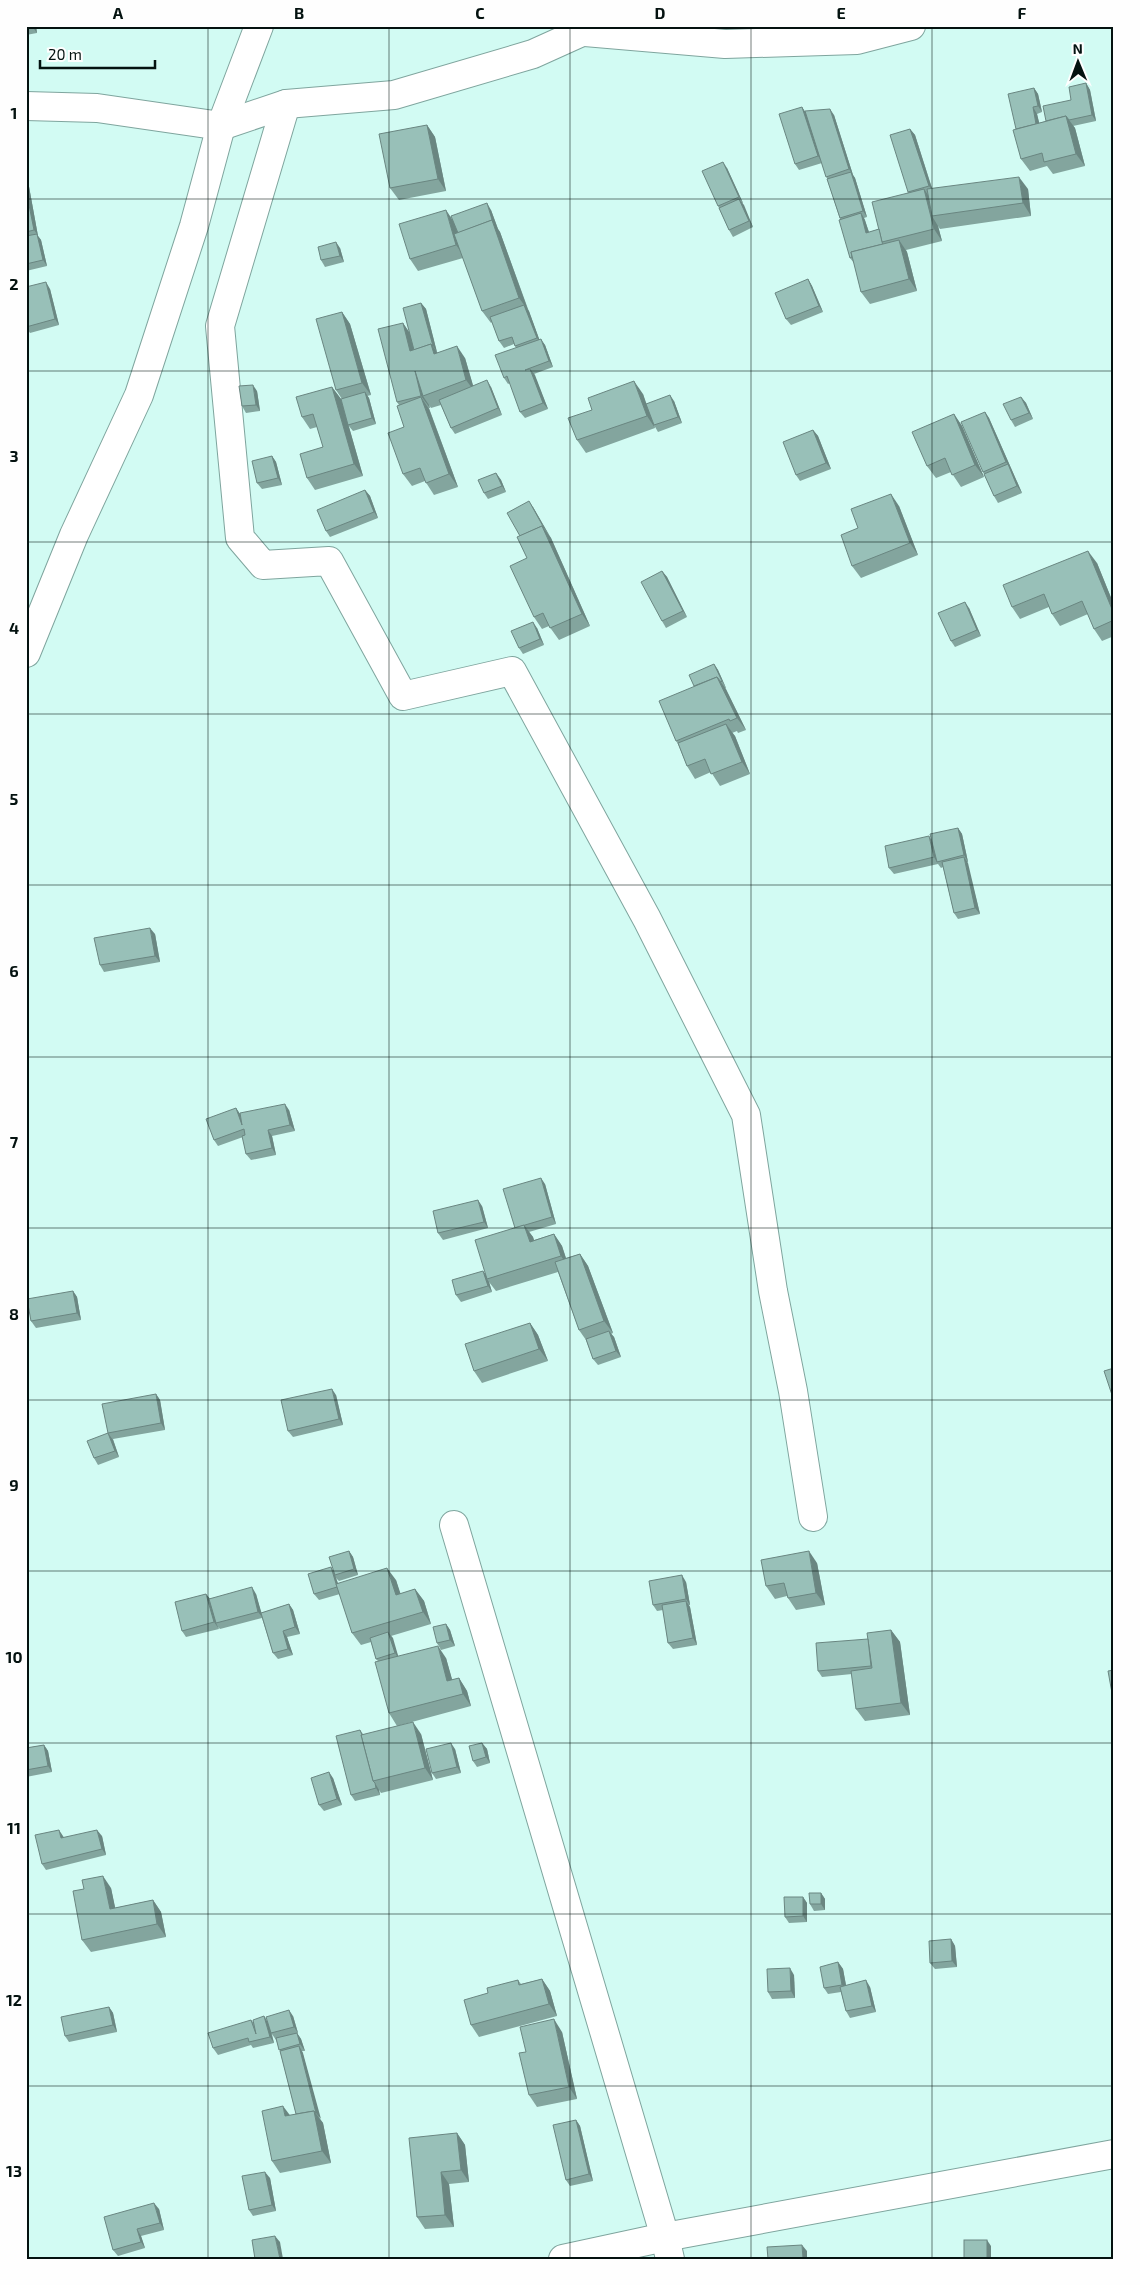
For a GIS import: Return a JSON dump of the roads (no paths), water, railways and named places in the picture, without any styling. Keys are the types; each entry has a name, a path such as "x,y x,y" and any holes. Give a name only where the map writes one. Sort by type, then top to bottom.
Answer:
{"street":[{"path":"26,653 74,535 139,395 194,226 221,126 259,26"},
{"path":"26,106 97,108 221,126 286,104 394,96 533,54 590,29 725,44 857,40 911,26"},
{"path":"286,104 220,326 240,538 263,564 329,562 403,696 512,671 647,919 746,1114 773,1291 793,1391 813,1517"},
{"path":"454,1525 668,2248"},
{"path":"563,2259 668,2248 1114,2154"}]}
